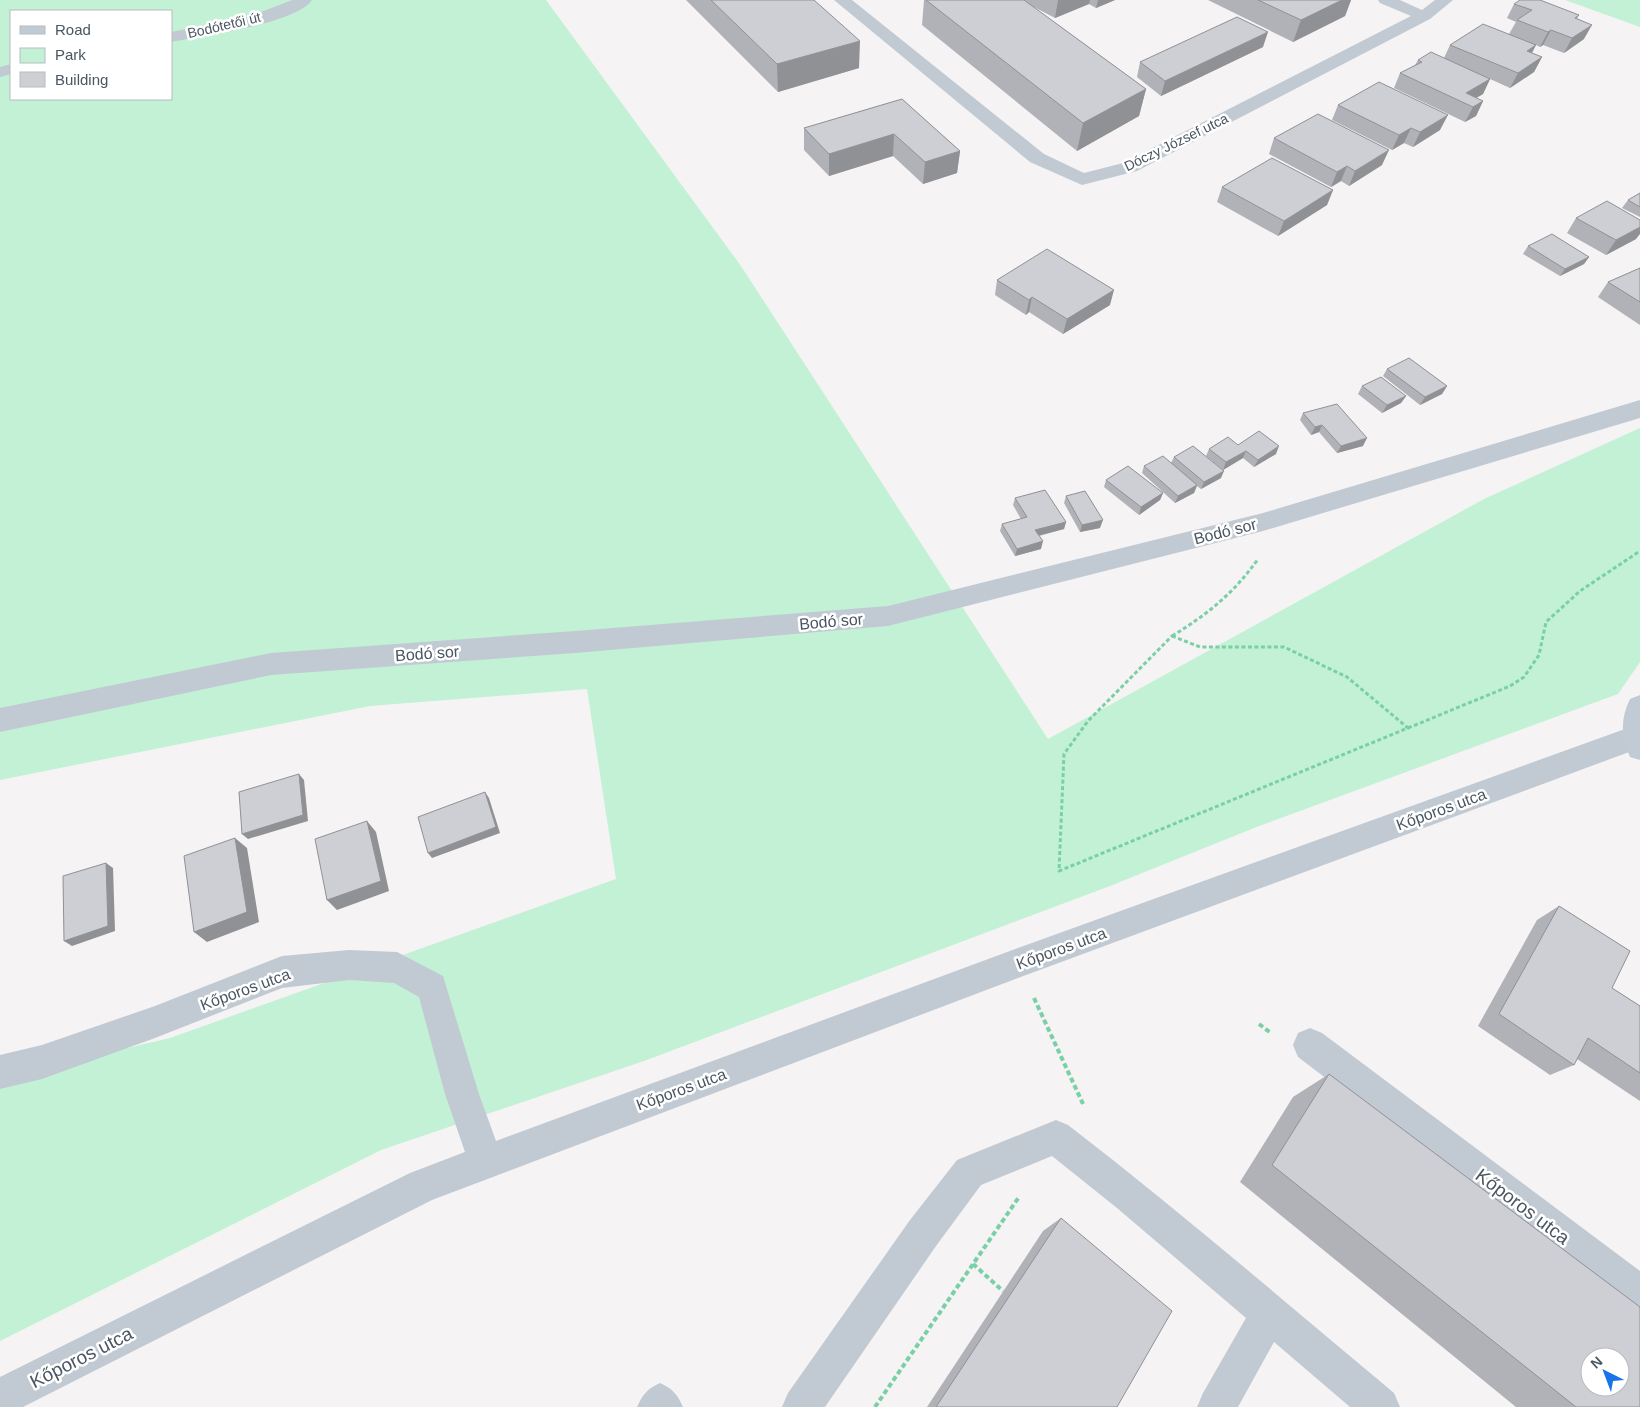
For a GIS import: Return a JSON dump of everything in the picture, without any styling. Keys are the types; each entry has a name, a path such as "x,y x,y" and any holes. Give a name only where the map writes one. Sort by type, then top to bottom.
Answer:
{"street":[{"name":"Bodótetői út","path":"172,37 259,18 294,6 304,0"},
{"path":"1386,0 1424,16"},
{"name":"Dóczy József utca","path":"852,2 1037,158 1082,179 1130,167 1424,16 1446,0"},
{"name":"Bodó sor","path":"0,720 271,664 888,616 1263,522 1551,437 1640,408"},
{"path":"1638,743 1640,707"},
{"name":"Kőporos utca","path":"0,1398 423,1186 1018,963 1638,743"},
{"name":"Kőporos utca","path":"0,1072 42,1062 155,1022 282,972 349,964 397,968 432,987 462,1094 486,1161"},
{"name":"Kőporos utca","path":"1310,1045 1640,1294"},
{"path":"802,1407 923,1233 969,1172 1056,1137 1130,1195 1380,1407"},
{"path":"1218,1407 1249,1348 1271,1313"}],"lane":[{"path":"655,1407 660,1401 665,1407"}],"path":[{"path":"1263,522 1267,547 1242,582 1200,619 1172,636 1088,721 1064,754 1059,871 1510,686 1524,677 1539,655 1546,622 1580,591 1640,551"},
{"path":"1172,636 1200,647 1284,647 1347,677 1408,728"},
{"path":"1018,963 1086,1111"},
{"path":"874,1407 1022,1192"},
{"path":"973,1264 1003,1291"}],"green space":[{"path":"0,0 546,0 741,266 1048,739 1484,499 1640,428 1640,662 1618,694 1254,828 1110,886 644,1061 381,1150 0,1341 0,1078 170,1038 616,879 587,689 370,706 0,780"},
{"path":"1565,0 1640,0 1640,27"}],"building":[{"path":"711,0 814,0 860,41 777,64"},
{"path":"926,0 1024,0 1146,89 1083,123"},
{"path":"1258,0 1342,0 1301,20"},
{"path":"1520,0 1540,0 1579,15 1575,18 1592,25 1572,38 1551,30 1548,32 1517,20 1532,10 1514,4"},
{"path":"1237,17 1268,32 1165,81 1140,62"},
{"path":"1483,24 1536,45 1527,51 1542,57 1518,73 1450,45"},
{"path":"1431,52 1490,79 1466,93 1483,101 1473,107 1400,73 1422,62 1418,60"},
{"path":"1379,82 1448,115 1420,132 1411,128 1399,135 1338,105"},
{"path":"902,99 960,151 925,162 894,134 829,154 804,128"},
{"path":"1318,114 1389,150 1355,171 1347,166 1337,172 1274,138"},
{"path":"1272,158 1333,190 1284,221 1222,187"},
{"path":"1640,193 1640,207 1628,200"},
{"path":"1607,201 1640,220 1640,227 1616,240 1576,218"},
{"path":"1552,234 1589,257 1565,269 1528,246"},
{"path":"1047,249 1114,290 1067,319 1032,297 1029,300 997,280"},
{"path":"1640,268 1640,302 1608,282"},
{"path":"1409,358 1447,386 1425,397 1387,369"},
{"path":"1381,377 1406,396 1387,405 1362,386"},
{"path":"1337,404 1367,438 1341,446 1322,425 1315,427 1303,413"},
{"path":"1259,431 1279,446 1258,460 1246,451 1226,462 1209,449 1228,437 1238,445"},
{"path":"1193,446 1224,471 1204,482 1174,457"},
{"path":"1163,456 1197,485 1178,496 1144,466"},
{"path":"1128,466 1163,493 1141,507 1106,480"},
{"path":"1045,490 1066,522 1035,530 1043,541 1017,549 1002,524 1027,517 1015,498"},
{"path":"1085,491 1103,520 1082,525 1066,496"},
{"path":"299,774 303,815 242,834 239,792"},
{"path":"485,792 496,827 428,853 418,817"},
{"path":"367,821 381,881 327,900 315,839"},
{"path":"235,838 247,912 194,932 184,856"},
{"path":"106,863 108,926 64,941 63,876"},
{"path":"1559,906 1630,951 1612,988 1640,1006 1640,1073 1588,1038 1574,1065 1499,1014"},
{"path":"1329,1074 1640,1307 1640,1407 1576,1407 1272,1165"},
{"path":"1061,1218 1172,1311 1117,1407 936,1407"}]}
